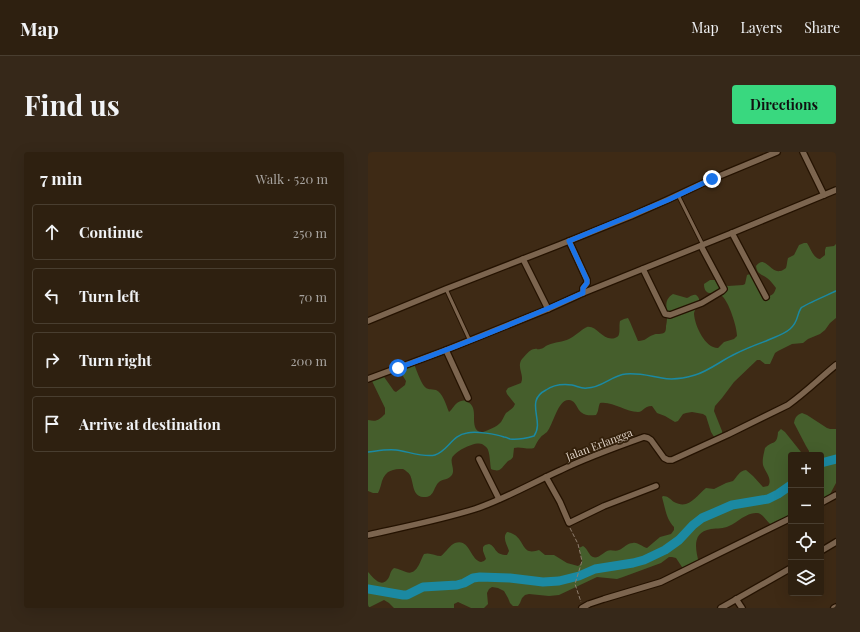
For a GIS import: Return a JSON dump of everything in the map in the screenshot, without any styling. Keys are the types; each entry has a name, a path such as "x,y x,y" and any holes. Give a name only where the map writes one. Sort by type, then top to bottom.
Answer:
{"street":[{"path":"368,322 446,289 631,216 712,179 777,152"},
{"path":"802,152 824,195"},
{"path":"368,379 470,341 583,293 702,246 836,190"},
{"path":"732,233 766,297"},
{"path":"569,241 587,280 587,283 583,288 583,293"},
{"path":"643,269 665,314 670,315 702,303 722,291 724,288 702,246"},
{"path":"523,259 548,309"},
{"path":"446,350 468,398"},
{"name":"Jalan Erlangga","path":"368,535 475,509 582,460 644,437 651,440 666,460 670,461 788,405 836,365"},
{"path":"479,459 499,499"},
{"path":"546,477 560,502 569,523 604,506 656,486"},
{"path":"824,501 836,495"},
{"path":"582,606 661,582 788,519"},
{"path":"824,549 836,542"},
{"path":"721,608 788,570"},
{"path":"736,599 742,608"}],"lane":[{"path":"678,195 702,246"},
{"path":"446,289 470,341"}],"path":[{"path":"569,523 582,561 576,579 582,606"}],"green space":[{"path":"807,243 814,255 820,259 825,255 826,247 834,246 836,244 836,318 820,334 803,343 792,344 775,353 770,364 765,364 760,360 757,360 734,382 715,406 714,411 723,437 716,440 711,432 706,416 703,414 692,412 686,413 675,422 657,413 652,406 638,412 633,412 614,405 600,403 596,415 589,415 581,412 575,403 569,400 565,401 559,408 549,429 539,439 534,448 514,448 513,458 499,470 491,469 488,450 479,443 470,445 454,455 452,458 452,474 450,477 439,482 433,493 427,497 419,496 415,492 410,475 403,469 388,472 384,477 378,493 368,491 368,420 378,420 385,414 385,408 371,379 382,374 396,392 405,385 406,381 398,368 413,362 424,386 428,389 436,390 441,394 449,412 459,402 465,401 470,403 474,412 475,427 481,433 499,424 506,413 514,406 515,404 506,391 508,388 521,383 522,377 520,362 527,353 534,349 541,349 547,345 567,340 587,327 594,328 607,338 615,338 619,335 620,321 628,318 638,341 645,340 654,334 664,333 666,330 667,321 667,302 673,294 687,298 694,295 698,297 699,301 694,312 696,324 702,336 713,347 718,348 724,342 734,339 737,336 737,332 725,299 720,295 708,293 704,284 710,280 715,280 728,286 743,285 745,284 747,275 753,273 765,297 771,296 776,288 768,279 758,272 756,266 762,262 776,271 780,271 786,268 788,258 794,255 799,245"},
{"path":"802,413 827,428 836,429 836,483 827,500 824,502 824,452 809,452 794,423 796,416"},
{"path":"781,429 801,452 788,452 788,519 773,526 759,513 753,513 727,527 705,531 701,533 696,542 699,563 684,570 676,558 669,557 661,563 617,579 597,577 559,595 525,595 518,606 513,606 510,603 504,591 492,587 487,593 488,604 484,608 471,608 458,602 454,604 454,608 394,608 384,600 368,608 368,572 376,580 382,583 388,578 394,568 410,573 413,572 418,567 424,554 428,553 441,556 451,545 455,543 460,542 467,546 474,557 481,562 486,559 483,551 483,547 485,545 489,544 493,546 497,552 507,555 509,551 505,537 507,532 516,535 524,547 529,551 539,550 545,555 554,555 567,563 578,566 582,563 579,548 583,546 590,555 595,557 599,557 608,550 619,550 631,543 637,543 647,548 660,537 671,534 674,530 674,527 666,513 663,496 668,497 679,504 688,503 706,488 714,489 733,481 740,473 746,470 763,487 768,486 770,481 763,465 765,448 776,441 778,432"}],"waterway":[{"path":"368,452 392,450 431,456 439,453 462,434 467,433 486,433 510,439 522,439 534,436 537,430 536,400 549,388 566,385 583,388 592,387 626,374 640,374 670,379 695,375 705,371 730,356 784,333 795,323 801,308 836,291"},
{"path":"824,462 836,459"},
{"path":"368,589 407,595 423,587 457,585 473,578 480,577 510,578 543,582 559,581 579,576 595,569 644,560 665,550 679,540 702,518 732,505 768,499 788,487"}],"route":[{"path":"398,368 548,309 583,293 583,288 587,283 587,280 569,241 668,200 712,179"}]}
